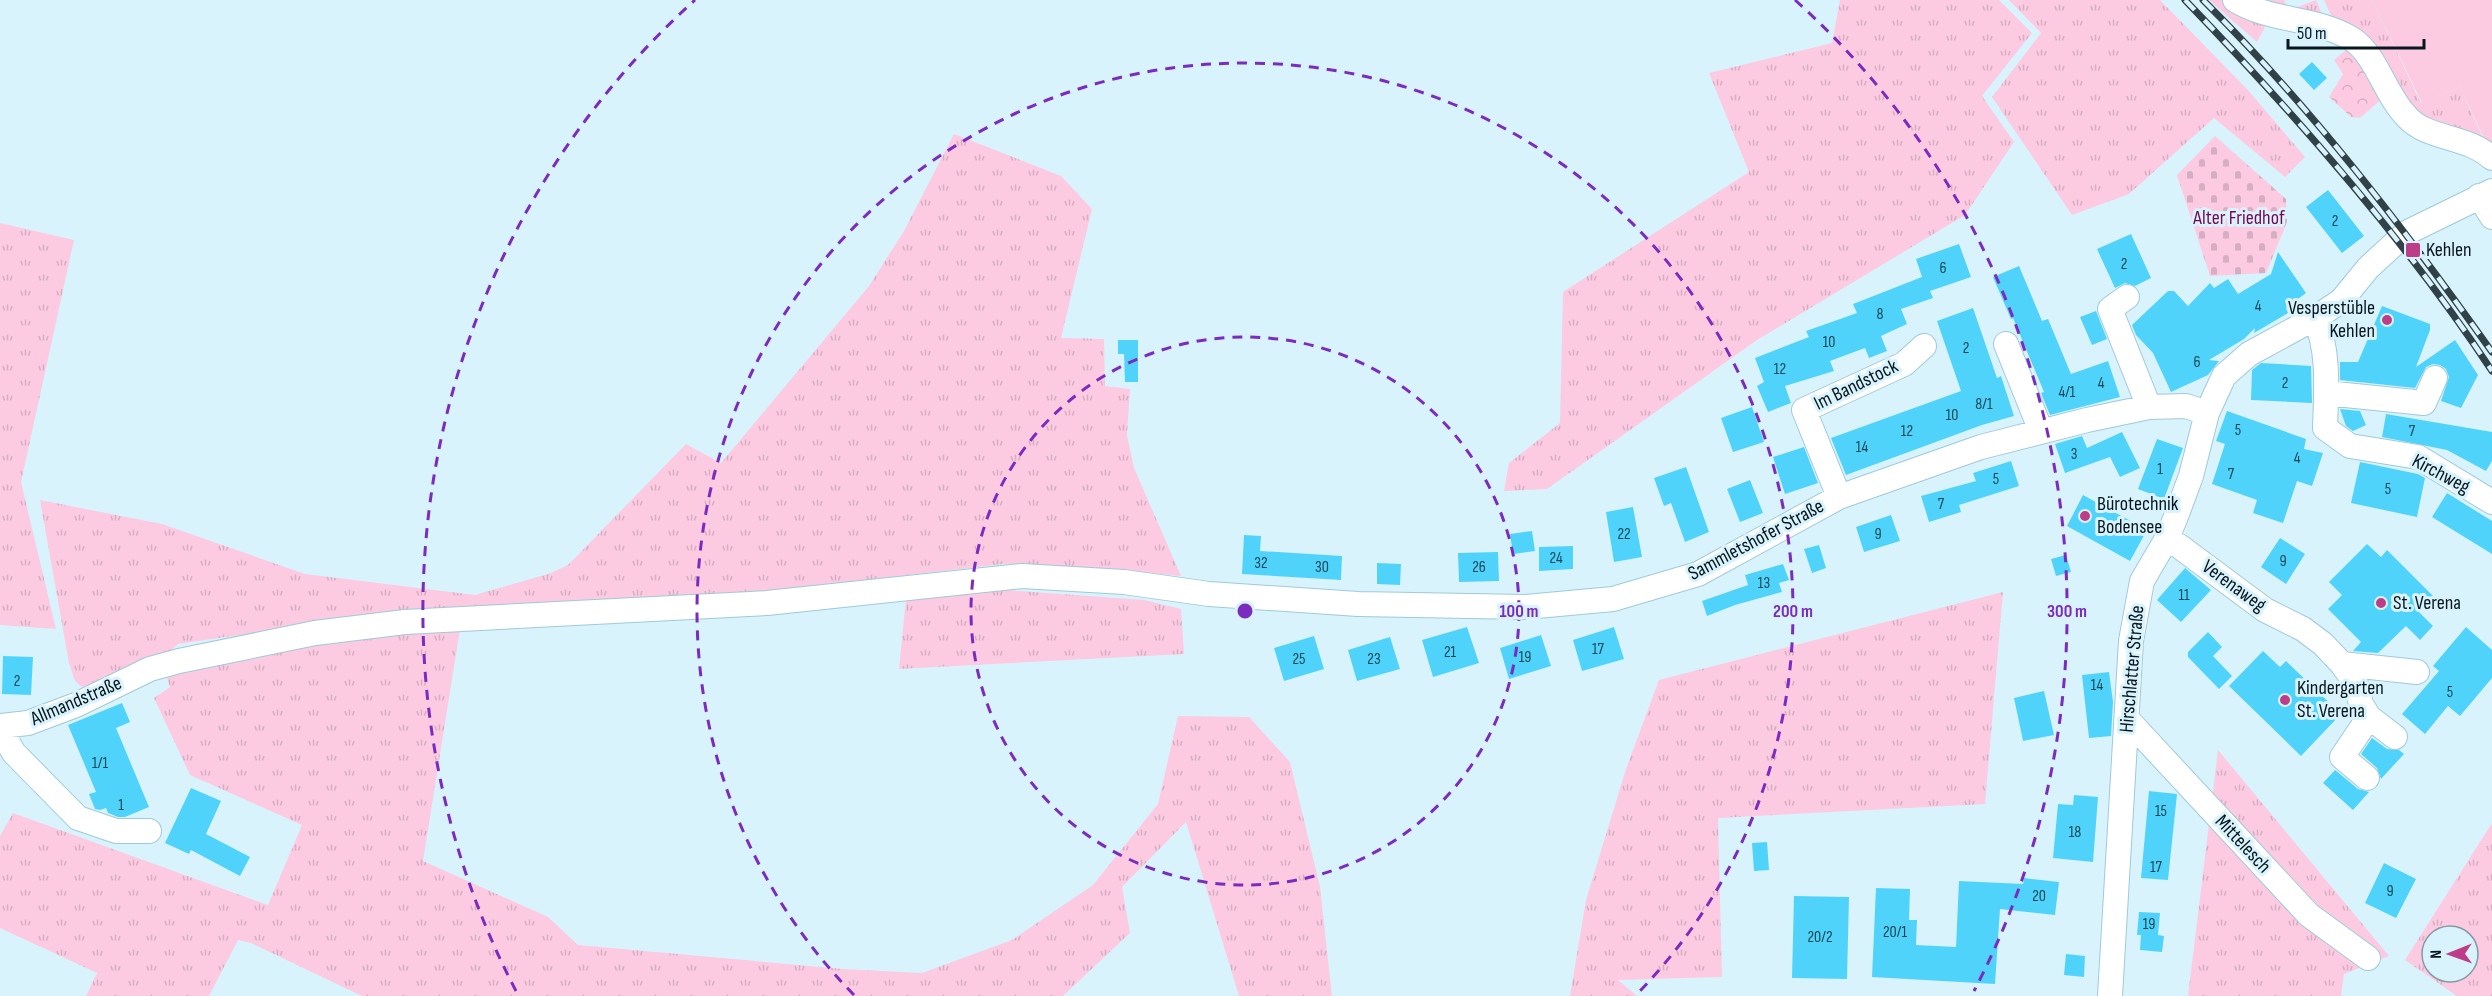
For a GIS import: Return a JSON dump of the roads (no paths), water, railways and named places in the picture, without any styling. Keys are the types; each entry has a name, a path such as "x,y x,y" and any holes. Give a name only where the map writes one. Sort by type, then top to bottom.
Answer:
{"street":[{"path":"2235,0 2258,12 2321,26 2353,40 2375,64 2402,124 2480,147 2492,158"},
{"path":"2486,193 2492,217"},
{"name":"Hirschlatter Straße","path":"2110,996 2131,641 2142,581 2166,540 2191,476 2207,413 2224,376 2250,354 2341,301 2368,268 2406,233 2486,193"},
{"path":"2127,297 2110,309 2149,407"},
{"name":"Kirchweg","path":"2315,318 2323,337 2325,428 2350,446 2418,457 2492,502"},
{"path":"2006,344 2041,431"},
{"name":"Im Bandstock","path":"1839,497 1804,410 1904,364 1924,346"},
{"path":"2326,393 2424,403 2436,378"},
{"name":"Sammletshofer Straße","path":"150,669 315,633 405,622 767,603 1022,576 1124,582 1209,594 1358,604 1514,607 1613,598 1698,574 1839,497 1981,447 2149,407 2186,406 2207,413"},
{"name":"Verenaweg","path":"2166,540 2178,546 2265,610 2303,629 2323,644 2342,664 2355,684 2361,704 2370,717"},
{"path":"2342,664 2417,672"},
{"name":"Allmandstraße","path":"0,728 28,723 76,705 150,669"},
{"path":"2367,778 2342,757 2370,717 2394,737"},
{"name":"Mittelesch","path":"2127,719 2309,915 2368,958"},
{"path":"0,728 14,753 78,818 116,831 149,831"}],"railway":[{"path":"2185,0 2308,133 2386,226 2423,273 2492,371"},
{"path":"2203,0 2319,126 2390,214 2492,352"}],"place":[{"name":"Kehlen","path":"2413,250"},
{"name":"Vesperstüble Kehlen","path":"2387,320"},
{"name":"Bürotechnik Bodensee","path":"2085,516"},
{"name":"St. Verena","path":"2381,603"},
{"name":"Kindergarten St. Verena","path":"2285,700"}],"park label":[{"name":"Alter Friedhof","path":"2239,218"}]}
